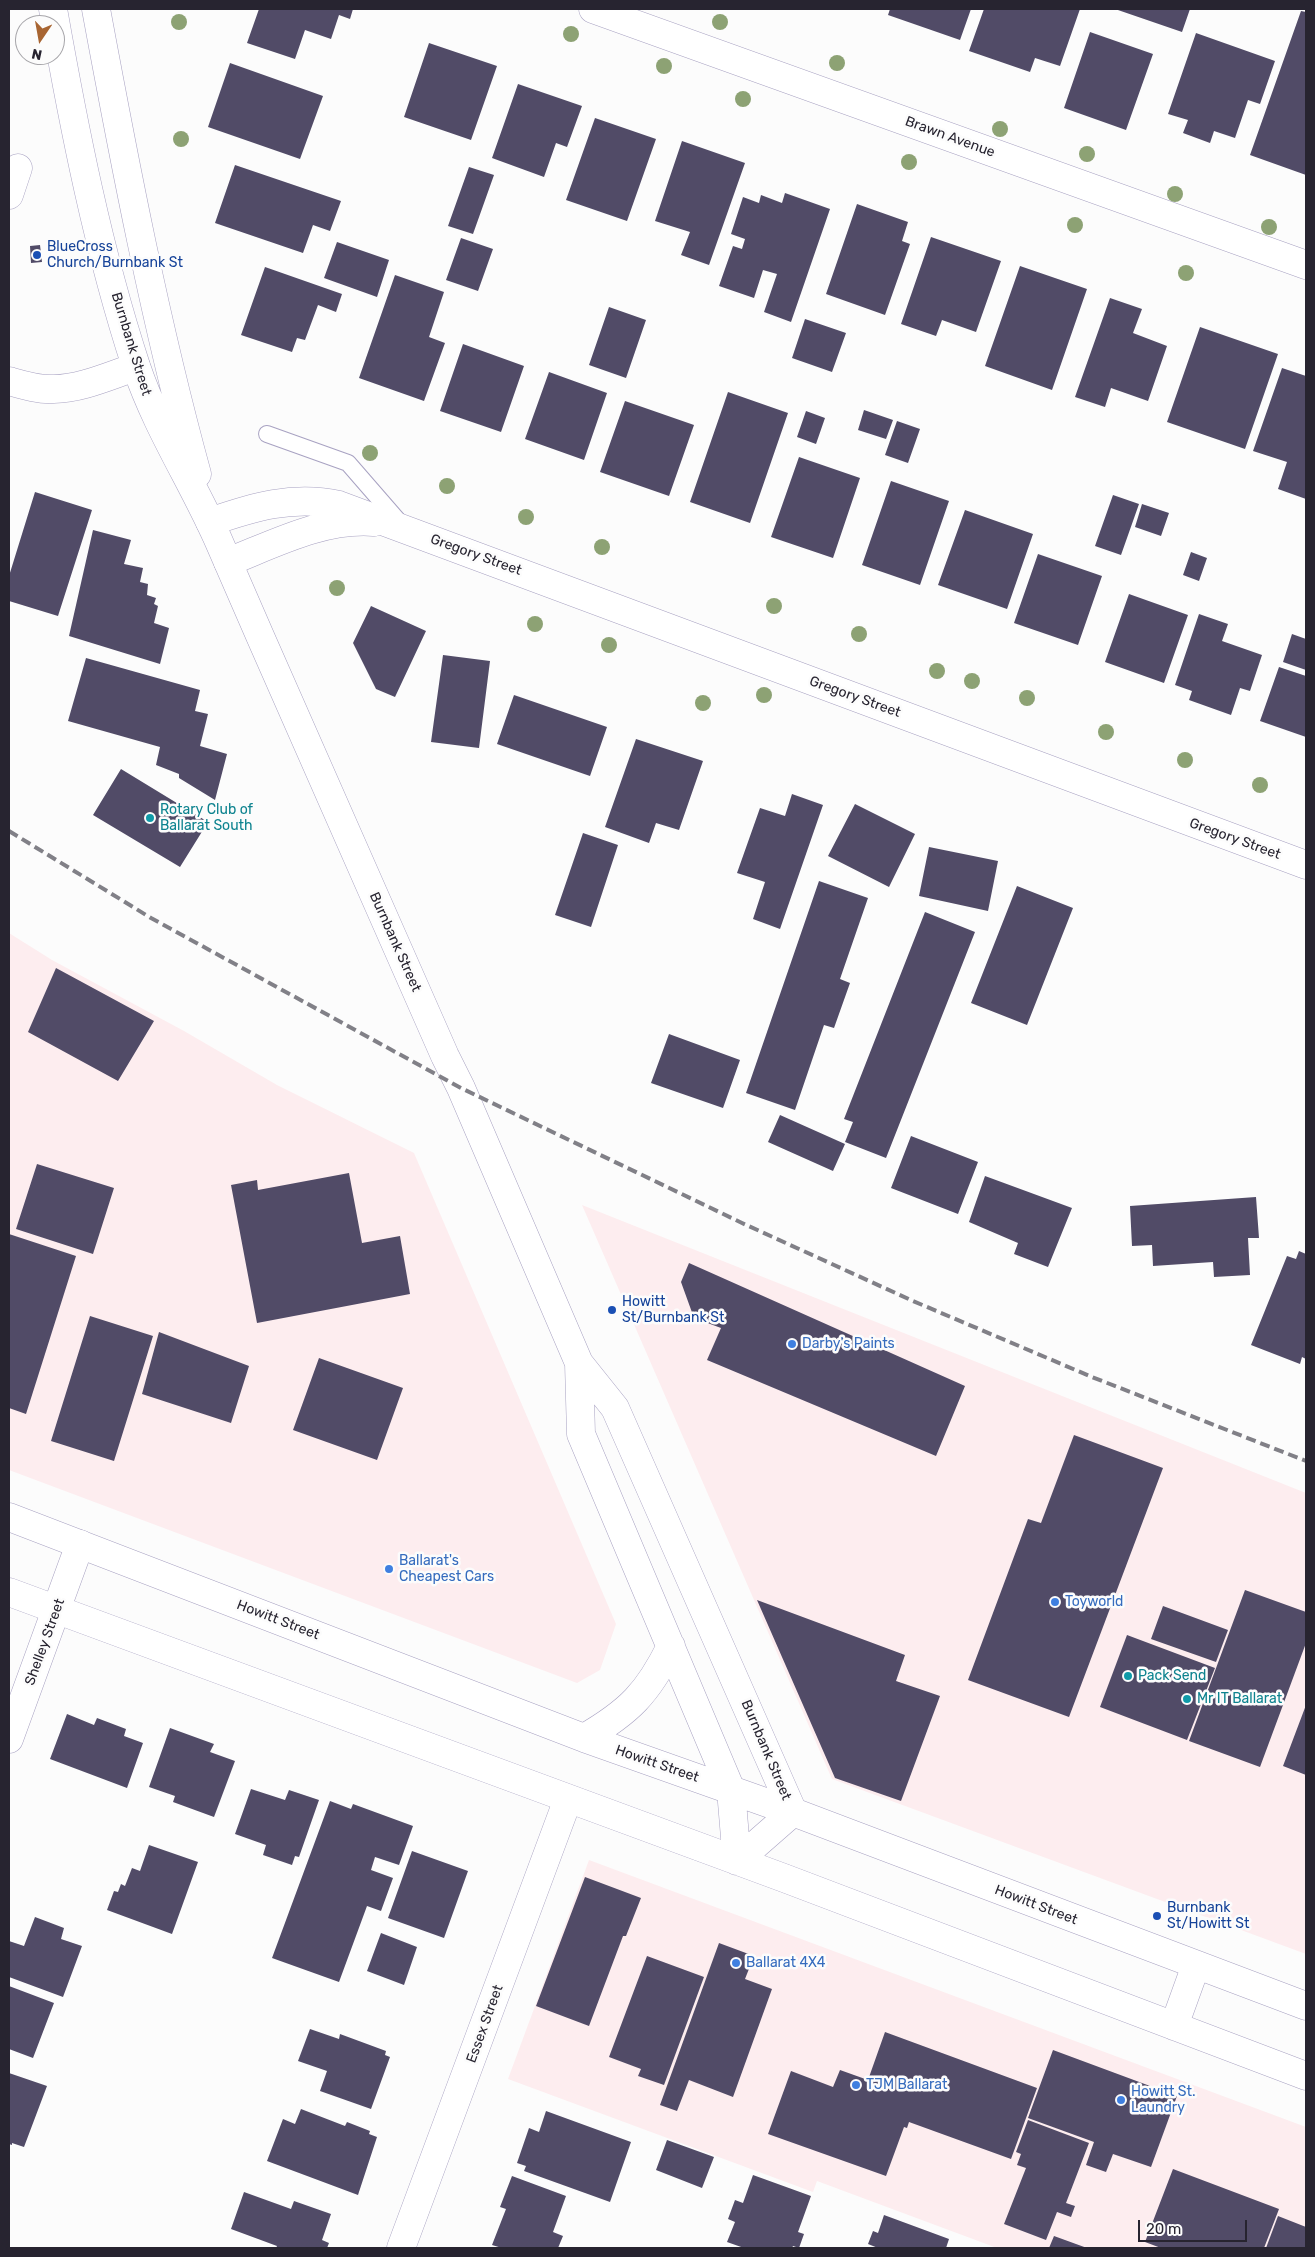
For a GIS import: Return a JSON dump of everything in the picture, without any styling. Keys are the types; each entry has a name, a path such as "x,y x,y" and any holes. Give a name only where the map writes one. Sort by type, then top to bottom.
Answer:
{"main road":[{"name":"Burnbank Street","path":"53,9 65,78 89,188 119,310 136,367 165,437 210,522 228,562 445,1056 465,1097 579,1363 615,1408 793,1812 737,1861"},
{"name":"Burnbank Street","path":"96,9 135,217 173,385 210,522"},
{"name":"Brawn Avenue","path":"593,9 1306,265"},
{"path":"9,195 18,168"},
{"path":"9,381 56,390 136,367"},
{"name":"Gregory Street","path":"210,522 268,503 299,500 338,504 1306,865"},
{"name":"Gregory Street","path":"228,562 324,527 367,521 405,528"},
{"name":"Burnbank Street","path":"579,1363 581,1434 731,1790 737,1861"},
{"name":"Howitt Street","path":"9,1517 584,1738 793,1812 1306,2006"},
{"name":"Shelley Street","path":"9,1739 80,1544"},
{"path":"9,1592 737,1861 1306,2076"},
{"path":"584,1738 614,1720 636,1701 655,1677 671,1646"},
{"name":"Essex Street","path":"401,2248 568,1799"},
{"path":"1174,2026 1196,1965"}],"lane":[{"path":"267,434 348,463 405,528"}],"shaded area":[{"path":"9,933 52,960 184,1031 277,1085 414,1153 616,1624 600,1670 577,1683 9,1470"},
{"path":"582,1205 1306,1493 1306,1954 832,1779"},
{"path":"589,1860 1306,2127 1306,2248 997,2248 817,2181 813,2192 508,2079"}],"building":[{"path":"259,9 353,9 350,19 339,15 331,39 305,30 295,59 247,43"},
{"path":"890,9 971,9 960,40 888,15"},
{"path":"984,9 1080,9 1060,66 1035,58 1030,72 969,51"},
{"path":"1115,9 1190,9 1182,32"},
{"path":"1301,11 1306,12 1306,175 1250,155"},
{"path":"1090,32 1153,54 1126,130 1064,108"},
{"path":"1196,33 1275,61 1260,104 1248,100 1235,138 1214,131 1210,143 1183,133 1188,120 1168,114"},
{"path":"429,43 497,66 471,140 404,117"},
{"path":"230,63 323,96 300,159 208,127"},
{"path":"518,84 582,106 567,147 556,143 544,177 492,158"},
{"path":"595,118 656,139 627,221 566,200"},
{"path":"682,141 745,163 709,265 681,255 690,232 655,221"},
{"path":"235,165 341,201 330,231 313,225 303,253 215,223"},
{"path":"469,167 494,175 473,234 448,226"},
{"path":"785,193 830,209 791,322 764,312 777,274 763,270 754,298 719,286 733,246 742,249 745,239 731,234 743,197 759,203 761,195 782,203"},
{"path":"857,204 908,222 902,241 910,244 885,315 826,294"},
{"path":"931,237 1001,261 976,332 942,320 936,336 901,324"},
{"path":"461,238 493,249 478,291 446,280"},
{"path":"337,242 389,260 377,297 324,278"},
{"path":"40,245 42,262 31,263 30,246"},
{"path":"1020,266 1087,289 1052,390 985,366"},
{"path":"265,267 342,294 336,312 318,305 305,340 297,338 292,352 241,335"},
{"path":"395,275 444,292 429,337 445,343 424,401 359,378"},
{"path":"1110,298 1142,309 1133,333 1167,346 1148,401 1111,388 1105,407 1075,397"},
{"path":"609,307 646,320 626,378 589,365"},
{"path":"805,319 846,333 832,372 792,358"},
{"path":"1200,327 1278,354 1245,449 1167,422"},
{"path":"463,344 524,366 501,432 440,411"},
{"path":"1282,368 1306,376 1306,499 1278,489 1287,462 1253,451"},
{"path":"549,372 607,393 584,460 525,439"},
{"path":"728,392 788,413 750,523 690,502"},
{"path":"625,401 694,425 669,496 600,472"},
{"path":"864,410 893,420 886,439 858,430"},
{"path":"806,411 825,418 816,444 797,437"},
{"path":"897,421 920,429 908,463 885,455"},
{"path":"799,457 860,478 833,558 771,537"},
{"path":"891,481 949,501 920,585 862,565"},
{"path":"35,492 92,510 58,616 9,601 9,576"},
{"path":"1113,495 1139,504 1121,555 1095,546"},
{"path":"1142,504 1169,513 1161,536 1135,527"},
{"path":"965,510 1033,534 1007,609 938,585"},
{"path":"93,530 131,540 124,564 143,568 140,582 148,584 147,595 156,598 154,604 158,606 154,623 169,628 160,664 69,636"},
{"path":"1191,552 1207,558 1199,581 1183,575"},
{"path":"1038,554 1102,576 1078,645 1014,623"},
{"path":"1129,594 1188,615 1164,683 1105,662"},
{"path":"371,606 426,631 395,697 376,689 353,643"},
{"path":"1199,614 1228,624 1222,641 1262,655 1250,691 1240,688 1231,715 1189,700 1192,691 1175,685"},
{"path":"1292,634 1306,639 1306,670 1283,662"},
{"path":"443,655 490,661 479,748 431,742"},
{"path":"86,658 200,690 195,711 208,714 200,746 227,754 215,800 179,778 179,774 156,765 160,747 68,721"},
{"path":"1279,667 1306,676 1306,737 1260,721"},
{"path":"514,695 607,727 590,776 497,744"},
{"path":"636,739 703,761 679,830 656,823 649,843 605,827"},
{"name":"Rotary Club of Ballarat South","path":"121,769 208,822 180,867 93,815"},
{"path":"792,794 823,805 780,929 753,919 765,882 737,873 760,808 785,816"},
{"path":"855,804 915,834 889,887 828,856"},
{"path":"583,833 618,845 591,927 555,915"},
{"path":"929,847 998,861 988,911 919,896"},
{"path":"819,881 868,898 840,979 850,983 834,1028 824,1025 795,1110 746,1093"},
{"path":"1017,886 1073,908 1027,1025 971,1003"},
{"path":"925,912 975,932 886,1158 845,1142 853,1122 844,1119"},
{"path":"56,968 154,1021 118,1081 28,1032"},
{"path":"669,1034 740,1060 723,1108 651,1083"},
{"path":"780,1115 845,1144 833,1171 768,1142"},
{"path":"911,1136 978,1162 958,1214 891,1188"},
{"path":"37,1164 114,1188 93,1254 16,1229"},
{"path":"349,1173 362,1243 400,1236 410,1294 257,1323 231,1185 257,1180 258,1190"},
{"path":"985,1176 1072,1208 1048,1267 1014,1254 1018,1243 969,1222"},
{"path":"1256,1197 1259,1238 1248,1238 1250,1275 1214,1277 1213,1262 1153,1266 1152,1245 1132,1246 1130,1206"},
{"path":"9,1234 76,1256 26,1414 9,1408"},
{"path":"1299,1251 1306,1254 1306,1359 1302,1357 1300,1364 1251,1345 1287,1256 1296,1259"},
{"name":"Darby's Paints","path":"689,1263 965,1386 936,1456 707,1360 721,1328 694,1318 681,1282"},
{"path":"90,1316 153,1336 114,1461 51,1441"},
{"path":"159,1332 249,1366 231,1423 142,1394"},
{"path":"319,1358 403,1388 377,1460 293,1430"},
{"name":"Toyworld","path":"1074,1435 1163,1468 1069,1717 968,1680 1028,1519 1041,1523"},
{"path":"1245,1590 1306,1612 1306,1643 1260,1767 1189,1741"},
{"path":"757,1600 905,1655 896,1681 940,1696 901,1801 835,1778"},
{"path":"1163,1606 1228,1630 1216,1662 1151,1639"},
{"path":"1127,1635 1215,1668 1187,1740 1100,1707"},
{"path":"1306,1705 1306,1775 1283,1766"},
{"path":"67,1714 94,1725 97,1718 126,1729 124,1736 143,1743 127,1788 50,1759"},
{"path":"170,1728 214,1744 210,1752 235,1761 214,1817 173,1802 175,1796 149,1787"},
{"path":"251,1789 285,1800 289,1790 319,1800 299,1857 295,1856 292,1865 263,1855 266,1845 235,1834"},
{"path":"330,1801 351,1809 353,1804 413,1826 399,1865 375,1857 371,1870 393,1878 381,1911 367,1906 339,1982 272,1958"},
{"path":"149,1845 198,1862 172,1934 107,1910 114,1891 118,1892 121,1884 125,1886 132,1868 140,1871"},
{"path":"412,1851 468,1871 444,1938 388,1918"},
{"path":"585,1877 641,1898 626,1936 623,1936 589,2026 536,2006"},
{"path":"35,1917 64,1928 61,1939 82,1946 63,1997 9,1977 9,1941 24,1946"},
{"path":"381,1933 417,1947 404,1985 367,1971"},
{"path":"719,1943 754,1956 745,1979 772,1989 733,2097 689,2080 677,2111 660,2105"},
{"path":"647,1956 704,1977 664,2085 638,2076 641,2069 609,2057"},
{"path":"9,1986 54,2003 33,2058 9,2049"},
{"path":"310,2029 339,2039 340,2034 386,2051 385,2055 390,2057 371,2109 320,2091 327,2071 298,2061"},
{"path":"885,2032 1037,2088 1011,2159 909,2122 907,2128 904,2127 886,2176 768,2134 791,2071 833,2087 840,2070 868,2080"},
{"path":"1053,2050 1177,2096 1151,2167 1113,2154 1106,2172 1086,2165 1094,2142 1028,2118"},
{"path":"9,2073 47,2086 24,2147 12,2143 12,2145 9,2144"},
{"path":"301,2109 345,2126 347,2122 370,2131 369,2134 377,2137 358,2195 267,2161 283,2119 295,2124"},
{"path":"546,2111 631,2142 610,2202 524,2171 526,2166 517,2163 529,2128 539,2132"},
{"path":"1028,2120 1089,2143 1066,2203 1075,2206 1071,2217 1057,2212 1046,2240 1004,2224 1026,2168 1017,2165 1021,2154 1016,2152"},
{"path":"667,2140 714,2157 702,2188 656,2170"},
{"path":"1173,2169 1279,2209 1264,2248 1161,2248 1145,2242"},
{"path":"753,2175 811,2196 798,2232 804,2234 799,2248 793,2246 792,2248 744,2248 727,2242 735,2222 728,2219 735,2200 743,2203"},
{"path":"512,2176 566,2196 553,2232 563,2236 558,2248 502,2248 492,2245 506,2209 500,2207"},
{"path":"244,2192 291,2209 294,2201 331,2214 322,2240 329,2243 327,2248 276,2248 277,2246 231,2229"},
{"path":"884,2215 949,2239 946,2248 878,2248 868,2244 873,2231 878,2233"},
{"path":"1278,2216 1306,2227 1306,2248 1266,2248"},
{"path":"1054,2236 1087,2248 1049,2248"}],"railway":[{"path":"9,831 151,918 461,1088 742,1223 913,1301 1092,1377 1306,1461"}],"place":[{"name":"BlueCross Church/Burnbank St","path":"37,255"},
{"name":"Rotary Club of Ballarat South","path":"150,818"},
{"name":"Howitt St/Burnbank St","path":"612,1310"},
{"name":"Darby's Paints","path":"792,1344"},
{"name":"Ballarat's Cheapest Cars","path":"389,1569"},
{"name":"Toyworld","path":"1055,1602"},
{"name":"Pack Send","path":"1128,1676"},
{"name":"Mr IT Ballarat","path":"1187,1699"},
{"name":"Burnbank St/Howitt St","path":"1157,1916"},
{"name":"Ballarat 4X4","path":"736,1963"},
{"name":"TJM Ballarat","path":"856,2085"},
{"name":"Howitt St. Laundry","path":"1121,2100"}]}
